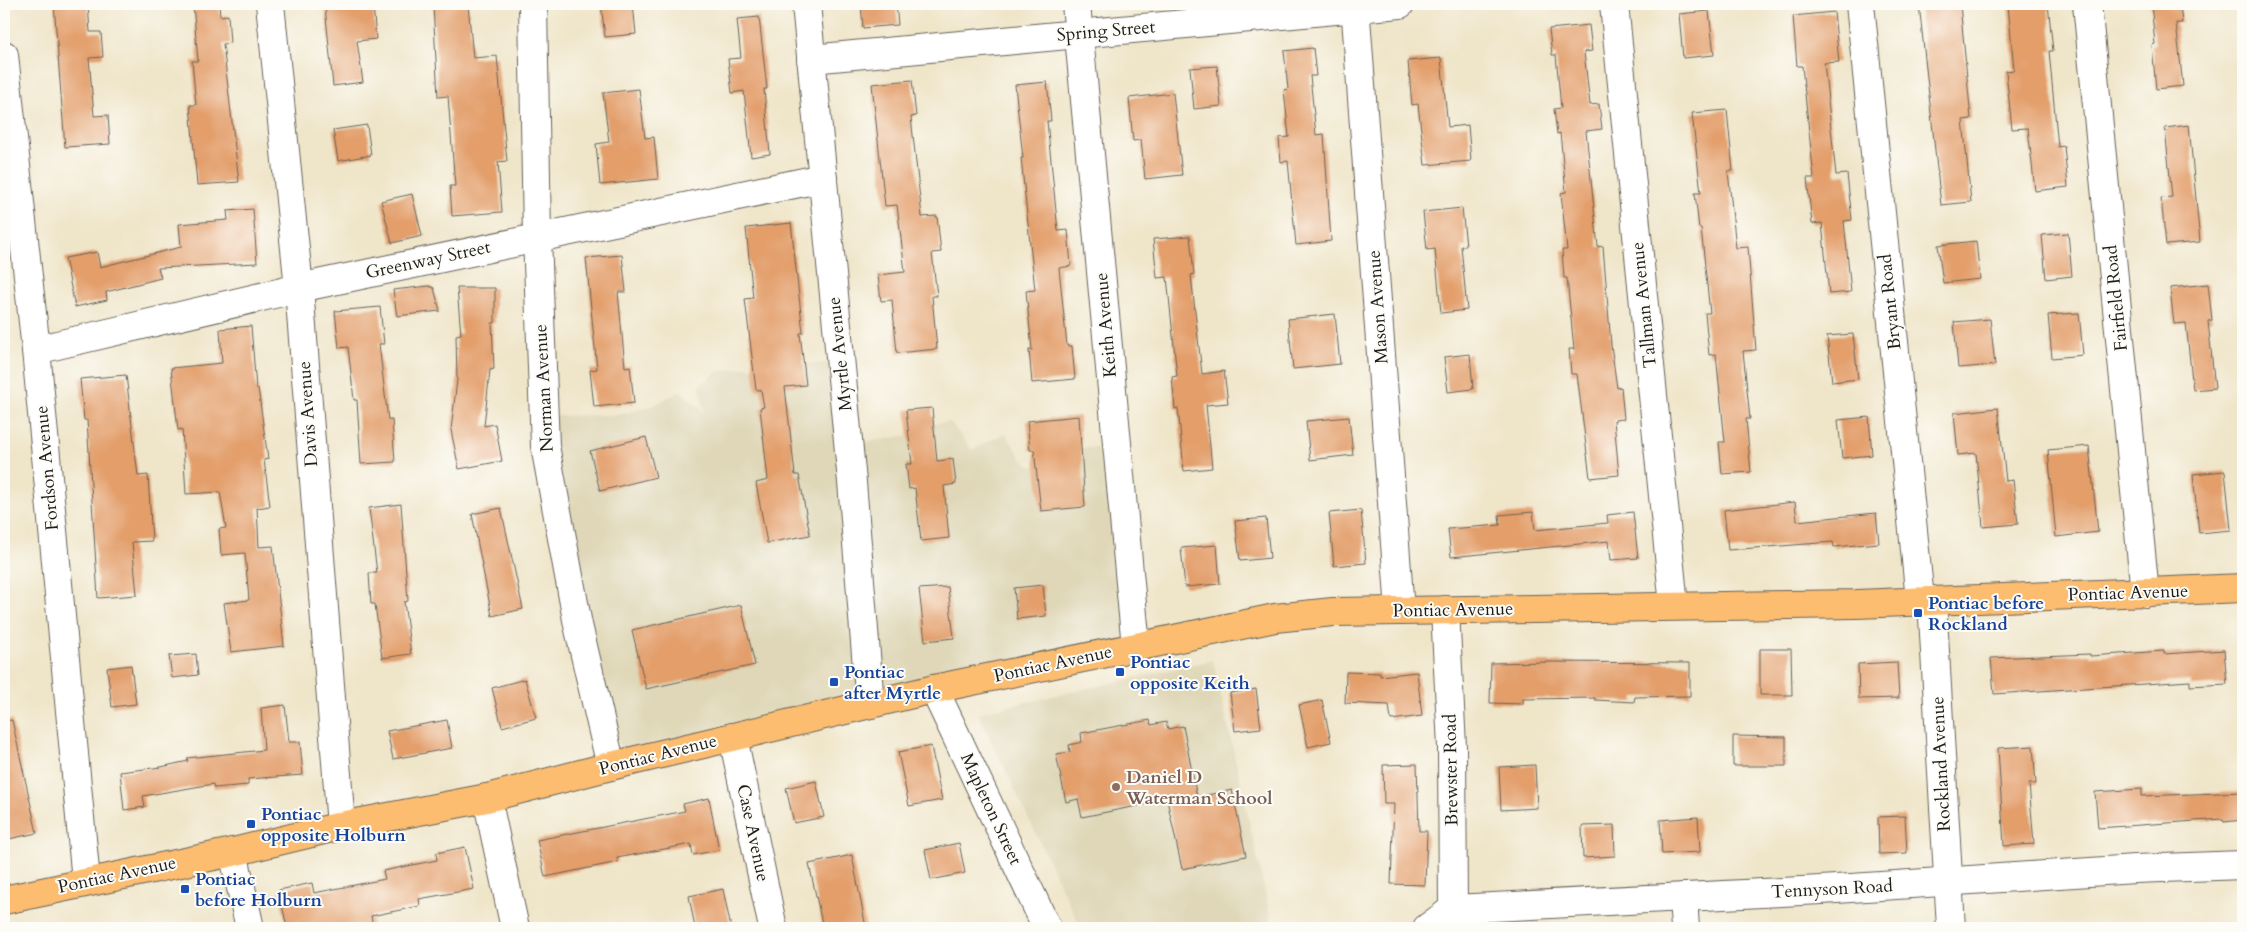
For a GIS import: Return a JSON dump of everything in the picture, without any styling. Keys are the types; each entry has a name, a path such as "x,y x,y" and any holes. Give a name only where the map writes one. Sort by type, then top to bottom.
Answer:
{"main road":[{"name":"Pontiac Avenue","path":"4,900 86,881 233,852 341,826 488,798 611,766 934,689 1275,618 1333,612 1857,604 2243,588"}],"street":[{"name":"Davis Avenue","path":"270,4 299,288 341,826"},
{"name":"Norman Avenue","path":"533,4 537,237 545,446 578,626 611,766"},
{"name":"Myrtle Avenue","path":"806,4 852,482 870,704"},
{"name":"Keith Avenue","path":"1076,4 1136,647"},
{"name":"Spring Street","path":"811,59 1355,6 1400,4"},
{"name":"Tallman Avenue","path":"1614,4 1674,606"},
{"name":"Bryant Road","path":"1860,4 1926,600"},
{"name":"Fairfield Road","path":"2087,4 2145,593"},
{"name":"Mason Avenue","path":"1355,6 1400,611"},
{"name":"Fordson Avenue","path":"4,56 36,350 86,881"},
{"name":"Greenway Street","path":"36,350 299,288 823,178"},
{"name":"Rockland Avenue","path":"1926,600 1951,928"},
{"name":"Brewster Road","path":"1445,610 1452,748 1449,919"},
{"name":"Mapleton Street","path":"934,689 1047,928"},
{"name":"Case Avenue","path":"733,737 773,928"},
{"path":"488,798 515,928"},
{"path":"233,852 250,928"},
{"name":"Tennyson Road","path":"1449,919 1684,896 1948,882 2135,869 2243,865"},
{"path":"1684,896 1685,928"},
{"path":"1427,928 1449,919"}],"shaded area":[{"path":"836,362 853,444 905,436 939,423 950,422 972,450 1005,433 1023,460 1032,467 1065,450 1107,446 1139,646 624,764 540,416 618,415 652,406 681,391 704,412 700,385 717,372 747,367 764,372 777,366"},
{"path":"1213,660 1273,928 1081,928 978,713"}],"building":[{"path":"54,4 88,4 90,32 101,32 103,57 89,58 94,116 108,115 110,144 65,147"},
{"path":"193,4 219,4 220,16 228,15 230,43 223,44 239,182 197,185 190,105 196,105 192,61 198,61"},
{"path":"373,4 376,39 357,41 363,82 333,86 325,7"},
{"path":"468,4 473,58 497,56 507,161 498,162 502,212 452,216 450,186 455,186 448,96 438,97 433,5"},
{"path":"601,4 633,4 636,34 605,37"},
{"path":"861,4 896,4 898,25 863,28"},
{"path":"1919,4 1960,4 1971,119 1963,120 1971,202 1941,205"},
{"path":"2008,4 2048,4 2053,51 2049,51 2058,147 2064,146 2068,187 2035,191 2028,128 2012,129 2006,71 2014,70"},
{"path":"2151,4 2180,4 2182,23 2176,23 2183,86 2156,89 2152,45 2155,44"},
{"path":"1709,11 1714,55 1683,58 1679,14"},
{"path":"1834,12 1839,62 1824,63 1836,175 1847,174 1852,220 1844,221 1851,292 1829,294 1822,223 1812,224 1807,178 1814,178 1802,66 1797,66 1793,16"},
{"path":"759,17 767,89 764,89 770,154 751,157 744,91 732,93 728,59 741,58 737,19"},
{"path":"1589,25 1592,51 1584,52 1590,105 1599,104 1602,129 1586,131 1598,247 1603,246 1611,345 1617,388 1621,387 1624,419 1614,420 1619,475 1590,478 1577,374 1571,374 1569,349 1574,349 1567,278 1564,278 1562,250 1567,250 1561,193 1566,192 1560,133 1557,134 1554,109 1561,108 1556,55 1552,55 1549,29"},
{"path":"1313,48 1316,76 1310,76 1316,135 1324,134 1331,241 1296,245 1288,161 1281,162 1279,138 1289,137 1284,90 1288,89 1284,51"},
{"path":"1441,58 1448,127 1468,125 1471,161 1425,165 1418,104 1412,105 1408,61"},
{"path":"1217,66 1221,106 1194,109 1190,68"},
{"path":"912,80 916,116 911,117 922,217 937,216 941,252 932,253 937,296 932,296 937,349 897,353 892,300 881,301 878,275 905,272 897,205 885,206 872,84"},
{"path":"1047,82 1051,121 1047,121 1058,231 1068,230 1071,266 1059,268 1067,346 1072,346 1075,379 1032,383 1029,350 1032,350 1026,291 1035,290 1015,85"},
{"path":"639,89 645,138 654,137 658,179 600,185 596,144 609,142 603,93"},
{"path":"1173,93 1182,175 1145,179 1141,140 1133,141 1129,98"},
{"path":"1727,110 1733,171 1728,171 1736,248 1748,247 1756,350 1743,351 1750,419 1746,419 1751,472 1722,474 1719,442 1725,442 1716,354 1709,355 1705,313 1710,313 1701,228 1699,228 1695,193 1701,193 1692,113"},
{"path":"367,125 371,155 338,161 333,130"},
{"path":"2189,125 2200,242 2166,245 2161,198 2172,197 2165,128"},
{"path":"412,194 422,236 392,243 381,201"},
{"path":"1462,208 1466,246 1461,246 1467,310 1441,313 1435,249 1427,250 1423,212"},
{"path":"253,209 257,263 158,268 161,278 106,292 107,300 75,307 65,258 97,252 100,267 181,247 179,224 228,220 227,211"},
{"path":"791,223 803,333 800,333 806,385 785,387 795,475 799,475 810,535 767,543 756,483 768,480 760,408 764,407 761,390 756,390 745,299 753,298 746,228"},
{"path":"2068,233 2072,276 2046,279 2042,235"},
{"path":"1190,236 1194,274 1191,275 1202,374 1224,371 1228,403 1206,405 1212,468 1184,471 1178,408 1175,409 1172,377 1177,376 1167,277 1157,278 1153,239"},
{"path":"1976,241 1980,279 1943,283 1938,245"},
{"path":"622,255 626,292 618,292 625,367 630,366 634,403 594,407 590,370 597,369 586,258"},
{"path":"2208,284 2212,320 2208,321 2215,388 2193,390 2186,323 2174,324 2170,288"},
{"path":"429,286 434,288 440,311 397,316 393,290"},
{"path":"457,288 495,288 495,323 492,323 494,369 490,370 484,426 495,424 502,461 459,469 451,430 457,380 456,335 461,334"},
{"path":"380,307 384,344 379,344 388,420 392,420 395,462 361,464 357,400 354,400 348,347 339,348 335,311"},
{"path":"2079,313 2083,355 2052,358 2048,315"},
{"path":"1335,314 1340,364 1293,369 1288,319"},
{"path":"1990,319 1995,365 1958,368 1954,322"},
{"path":"251,326 256,388 258,388 268,459 264,460 270,506 257,508 259,547 273,546 284,646 231,652 224,603 249,600 245,553 221,555 219,529 226,528 220,492 186,494 182,429 178,430 171,368 222,363 220,329"},
{"path":"1853,334 1858,379 1832,382 1827,336"},
{"path":"1470,354 1473,389 1448,392 1444,357"},
{"path":"126,375 138,476 148,475 152,541 132,542 137,595 98,598 87,420 84,420 80,379"},
{"path":"932,408 937,461 953,459 956,484 944,486 949,538 921,541 915,488 909,489 906,464 912,464 906,410"},
{"path":"1998,408 2006,481 2013,480 2018,524 1983,527 1976,453 1958,455 1954,413"},
{"path":"1079,416 1085,507 1041,511 1034,450 1030,450 1027,421"},
{"path":"1349,417 1353,455 1310,460 1306,421"},
{"path":"1869,417 1872,455 1842,458 1838,420"},
{"path":"646,437 656,477 600,491 590,451"},
{"path":"2089,446 2098,532 2056,537 2048,450"},
{"path":"2225,471 2231,530 2199,533 2193,474"},
{"path":"1795,502 1797,521 1876,513 1879,543 1834,547 1833,542 1728,550 1724,510"},
{"path":"401,504 408,601 404,602 411,654 382,658 375,604 371,604 369,573 377,573 369,508"},
{"path":"501,508 523,609 492,616 472,514"},
{"path":"1361,510 1366,563 1334,566 1329,513"},
{"path":"1533,512 1535,530 1608,523 1607,515 1633,512 1638,558 1611,560 1609,541 1451,557 1448,529 1500,525 1499,515"},
{"path":"1266,518 1270,558 1240,561 1235,521"},
{"path":"1217,545 1220,584 1185,587 1181,548"},
{"path":"1043,585 1046,616 1017,619 1014,588"},
{"path":"948,587 954,638 925,641 919,589"},
{"path":"741,605 755,665 646,689 632,630"},
{"path":"1760,649 1791,649 1792,695 1760,695"},
{"path":"2224,650 2227,684 2190,686 2190,681 1994,694 1991,658 2090,654 2090,656 2164,651 2164,654"},
{"path":"196,654 198,675 172,678 169,656"},
{"path":"1897,662 1899,698 1859,699 1858,664"},
{"path":"1491,663 1690,663 1690,696 1635,697 1634,702 1595,700 1595,698 1523,699 1523,704 1490,703"},
{"path":"131,665 136,704 112,707 107,668"},
{"path":"1346,672 1380,673 1380,676 1417,672 1422,716 1391,720 1389,705 1345,703"},
{"path":"525,679 536,718 502,727 492,688"},
{"path":"1256,689 1261,728 1235,731 1230,693"},
{"path":"1322,700 1331,742 1308,747 1299,705"},
{"path":"285,705 289,742 300,742 303,775 248,779 248,785 214,788 213,784 143,796 145,807 124,810 120,772 161,767 188,761 187,758 264,750 261,708"},
{"path":"12,720 37,833 4,840 4,721"},
{"path":"447,720 452,748 393,759 387,731"},
{"path":"1150,720 1151,725 1166,722 1168,729 1183,726 1197,797 1232,790 1246,856 1182,869 1167,800 1082,817 1078,799 1066,802 1056,754 1070,752 1069,745 1082,742 1081,733"},
{"path":"1733,736 1786,737 1786,766 1733,766"},
{"path":"931,746 942,800 909,806 898,752"},
{"path":"2033,746 2036,784 2029,784 2034,844 2004,846 1998,748"},
{"path":"1417,764 1419,831 1427,831 1425,885 1391,884 1394,804 1384,804 1383,765"},
{"path":"1535,765 1537,808 1501,810 1499,767"},
{"path":"816,781 824,817 794,823 786,788"},
{"path":"2142,789 2142,796 2243,792 2243,820 2224,822 2223,819 2098,828 2095,792"},
{"path":"709,798 719,850 693,855 691,844 617,858 618,862 545,877 537,840 685,811 683,804"},
{"path":"1905,816 1907,853 1879,854 1878,817"},
{"path":"1698,817 1700,852 1662,854 1660,820"},
{"path":"1614,825 1615,856 1583,858 1582,826"},
{"path":"959,843 965,873 931,880 925,850"},
{"path":"465,847 474,889 419,899 420,906 371,916 373,926 287,928 279,890 312,883 314,893 385,879 383,871 437,860 436,853"},
{"path":"852,855 866,928 823,928 809,864"},
{"path":"723,889 731,928 695,928 689,896"}],"place":[{"name":"Pontiac before Rockland","path":"1918,613"},
{"name":"Pontiac opposite Keith","path":"1120,672"},
{"name":"Pontiac after Myrtle","path":"834,682"},
{"name":"Daniel D Waterman School","path":"1116,787"},
{"name":"Pontiac opposite Holburn","path":"251,824"},
{"name":"Pontiac before Holburn","path":"185,889"}]}
